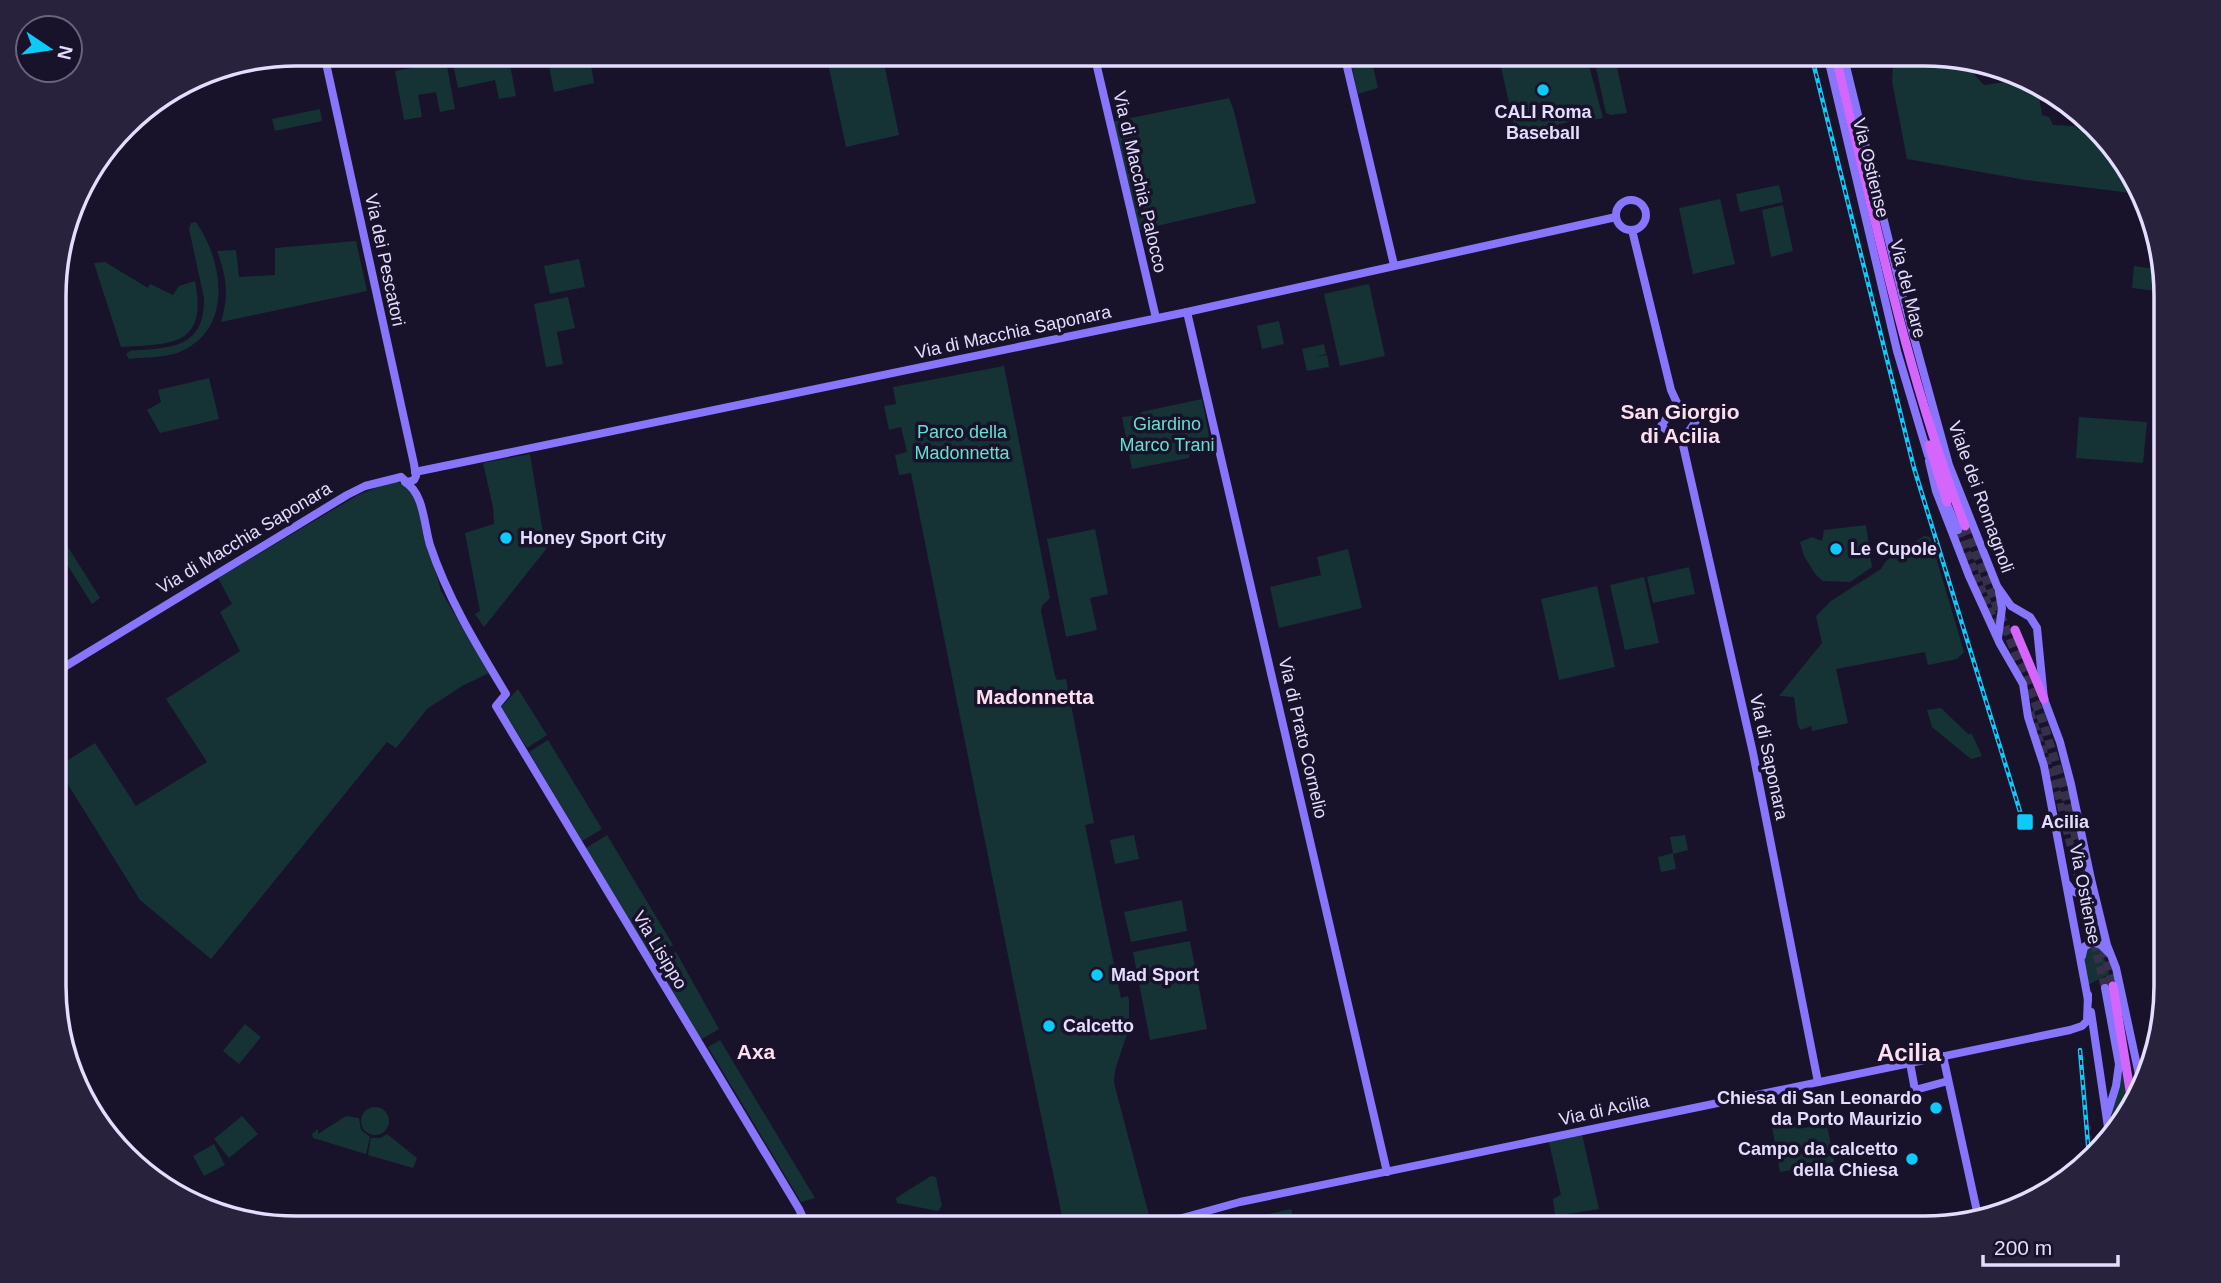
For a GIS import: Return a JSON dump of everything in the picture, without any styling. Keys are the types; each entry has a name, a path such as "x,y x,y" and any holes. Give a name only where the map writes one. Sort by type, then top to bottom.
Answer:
{"main road":[{"name":"Via del Mare","path":"1838,66 1913,375 1962,528"},
{"path":"1913,375 1931,454 1947,502"},
{"path":"2015,631 2044,699"},
{"path":"2109,987 2129,1090"}],"street":[{"path":"1347,66 1394,265"},
{"name":"Via Ostiense","path":"1830,66 1900,361 1930,461 1947,502 1962,528"},
{"name":"Viale dei Romagnoli","path":"1846,66 1938,432 1956,486 1997,586 2010,604 2033,620 2037,628 2044,699 2064,754 2091,879 2110,956 2116,968 2138,1071"},
{"name":"Via dei Pescatori","path":"327,67 415,471"},
{"name":"Via di Macchia Palocco","path":"1097,67 1156,318"},
{"path":"1624,201 1640,202 1645,208 1646,218 1641,226 1632,230 1623,228 1616,217 1618,208 1624,201"},
{"name":"Via di Macchia Saponara","path":"66,666 349,494 369,485 403,479 401,472 406,468 415,471 1187,312 1616,217"},
{"path":"1632,230 1668,380 1677,403 1698,418 1682,441 1661,426 1677,403"},
{"path":"1382,268 1390,252"},
{"name":"Via di Prato Cornelio","path":"1187,312 1387,1172"},
{"name":"Via di Saponara","path":"1682,441 1753,753 1818,1082"},
{"name":"Via Ostiense","path":"1930,461 1934,484 1946,519 1998,640 2023,684 2028,717 2044,766 2088,995 2107,1125"},
{"name":"Via Lisippo","path":"403,479 417,493 434,555 455,608 506,694 496,706 804,1216"},
{"path":"1997,586 2002,602 1998,640"},
{"path":"2001,619 2011,612 2024,614"},
{"path":"2065,875 2071,890 2078,894 2087,891 2091,879"},
{"path":"2082,965 2082,953 2088,943 2099,943 2110,956"},
{"path":"2106,1118 2116,1086 2119,1064 2109,987"},
{"path":"2070,1030 2087,1021 2088,995"},
{"path":"2070,1030 2089,1034 2096,1049"},
{"name":"Via di Acilia","path":"1189,1216 1236,1203 2070,1030"},
{"path":"1943,1056 1977,1210"},
{"path":"1910,1063 1915,1090 1948,1082"}],"green space":[{"path":"1352,66 1373,66 1378,88 1358,94"},
{"name":"CALI Roma Baseball","path":"1501,66 1589,66 1603,118 1585,121 1582,119 1516,134"},
{"path":"1596,66 1617,66 1627,113 1606,113"},
{"path":"1893,66 1924,66 1971,71 1984,85 2006,82 2013,84 2039,97 2042,115 2049,117 2053,125 2074,126 2087,134 2107,156 2129,193 2026,180 1907,159 1892,81"},
{"path":"416,67 447,67 455,109 440,112 436,92 418,95 422,117 404,120 395,71"},
{"path":"454,67 510,67 516,96 499,99 495,80 458,88"},
{"path":"549,67 591,67 594,83 554,92"},
{"path":"829,67 885,67 899,135 846,147"},
{"path":"1229,98 1256,203 1135,231 1111,122"},
{"path":"320,109 322,121 275,131 272,119"},
{"path":"1779,185 1783,202 1740,212 1736,194"},
{"path":"1720,199 1735,264 1693,274 1679,208"},
{"path":"1783,205 1793,251 1771,257 1762,210"},
{"path":"196,222 206,238 217,275 215,313 208,329 195,343 177,353 129,359 126,354 130,351 159,349 182,342 192,336 198,327 203,315 204,298 189,229 191,223"},
{"path":"356,241 367,291 221,322 226,286 217,251 236,250 239,277 275,275 275,248"},
{"path":"579,259 585,287 550,294 544,266"},
{"path":"105,262 148,288 150,284 173,295 179,286 195,281 198,302 191,330 170,342 121,347 94,263"},
{"path":"2134,266 2152,269 2154,291 2132,288"},
{"path":"1369,284 1385,356 1340,366 1324,294"},
{"path":"568,297 575,328 557,332 563,364 546,367 534,304"},
{"path":"1279,321 1284,344 1262,349 1257,326"},
{"path":"1324,344 1326,354 1315,357 1327,355 1329,367 1307,371 1302,349"},
{"name":"Parco della Madonnetta","path":"1004,366 1050,598 1041,611 1055,676 1057,680 1066,679 1094,823 1085,825 1121,998 1128,996 1129,1000 1129,1028 1115,1070 1114,1083 1149,1216 1062,1216 911,473 899,475 895,455 907,452 901,427 889,430 884,406 896,404 893,387"},
{"path":"209,378 219,419 160,433 147,410 161,402 158,390"},
{"name":"Giardino Marco Trani","path":"1202,399 1211,447 1196,445 1190,450 1189,458 1132,469 1122,417 1141,415 1141,412"},
{"path":"2079,417 2147,422 2143,463 2076,458"},
{"name":"Honey Sport City","path":"530,454 543,533 551,543 484,627 475,614 480,611 465,533 494,524 483,463"},
{"path":"394,481 411,487 441,591 489,673 462,686 427,709 396,748 387,742 211,959 140,900 66,781 66,761 95,743 136,806 207,762 166,699 240,651 220,612 232,604 218,578 358,495"},
{"name":"Le Cupole","path":"1866,525 1872,567 1850,582 1823,581 1816,575 1804,556 1800,542 1812,537 1822,541 1824,530"},
{"path":"1095,529 1108,594 1090,598 1097,630 1066,637 1047,539"},
{"path":"1924,536 1930,537 1964,652 1957,659 1928,665 1925,652 1836,669 1848,723 1812,731 1811,726 1801,730 1798,726 1794,697 1779,696 1822,643 1816,616 1831,601 1881,569 1886,561"},
{"path":"66,544 100,598 92,604 66,563"},
{"path":"1348,549 1362,608 1279,628 1270,587 1321,575 1317,557"},
{"path":"1689,567 1695,594 1653,603 1647,577"},
{"path":"1644,577 1659,643 1625,650 1610,585"},
{"path":"1597,586 1615,667 1559,680 1541,599"},
{"path":"518,689 547,735 527,748 501,707"},
{"path":"1941,708 1968,734 1972,734 1982,756 1971,759 1932,727 1927,710"},
{"path":"548,740 602,829 582,841 529,752"},
{"path":"607,835 673,945 651,958 586,848"},
{"path":"1134,835 1139,859 1115,864 1110,840"},
{"path":"1685,835 1688,850 1673,854 1676,869 1661,872 1658,857 1673,853 1670,837"},
{"path":"1182,900 1187,931 1131,942 1124,912"},
{"path":"1190,941 1207,1029 1150,1040 1133,952"},
{"path":"2089,945 2101,948 2109,974 2088,985 2084,959"},
{"path":"676,952 719,1029 700,1040 657,963"},
{"path":"245,1024 261,1037 239,1064 223,1051"},
{"path":"720,1040 815,1198 801,1202 708,1047"},
{"path":"2122,1072 2127,1096 2112,1119 2112,1110"},
{"path":"375,1107 385,1111 389,1121 385,1131 375,1135 365,1131 361,1121 365,1111"},
{"path":"1796,1115 1802,1128 1827,1125 1834,1162 1780,1172 1771,1121"},
{"path":"242,1116 258,1134 229,1158 214,1139"},
{"path":"346,1116 359,1118 361,1130 370,1137 366,1154 313,1138 312,1134 318,1129 318,1134"},
{"path":"1581,1130 1599,1209 1555,1216 1553,1199 1561,1195 1548,1138"},
{"path":"387,1134 417,1158 413,1168 368,1155 371,1138 381,1138"},
{"path":"214,1144 225,1165 204,1176 193,1156"},
{"path":"931,1176 936,1177 942,1206 938,1211 897,1203 896,1198"},
{"path":"1291,1209 1293,1216 1260,1216"}],"waterway":[{"path":"1244,574 1246,583"}],"tunnel":[{"path":"1965,526 2043,722 2064,790 2113,986"},
{"path":"1958,530 2000,634"},
{"path":"2030,712 2059,798 2105,988"}],"railway":[{"path":"1814,66 1914,468 2022,818"},
{"path":"2080,1050 2088,1147"}],"place":[{"name":"CALI Roma Baseball","path":"1543,90"},
{"name":"Honey Sport City","path":"506,538"},
{"name":"Le Cupole","path":"1836,549"},
{"name":"Acilia","path":"2025,822"},
{"name":"Mad Sport","path":"1097,975"},
{"name":"Calcetto","path":"1049,1026"},
{"name":"Chiesa di San Leonardo da Porto Maurizio","path":"1936,1108"},
{"name":"Campo da calcetto della Chiesa","path":"1912,1159"}],"district":[{"name":"San Giorgio di Acilia","path":"1680,423"},
{"name":"Madonnetta","path":"1035,696"},
{"name":"Axa","path":"756,1051"},
{"name":"Acilia","path":"1909,1052"}]}
